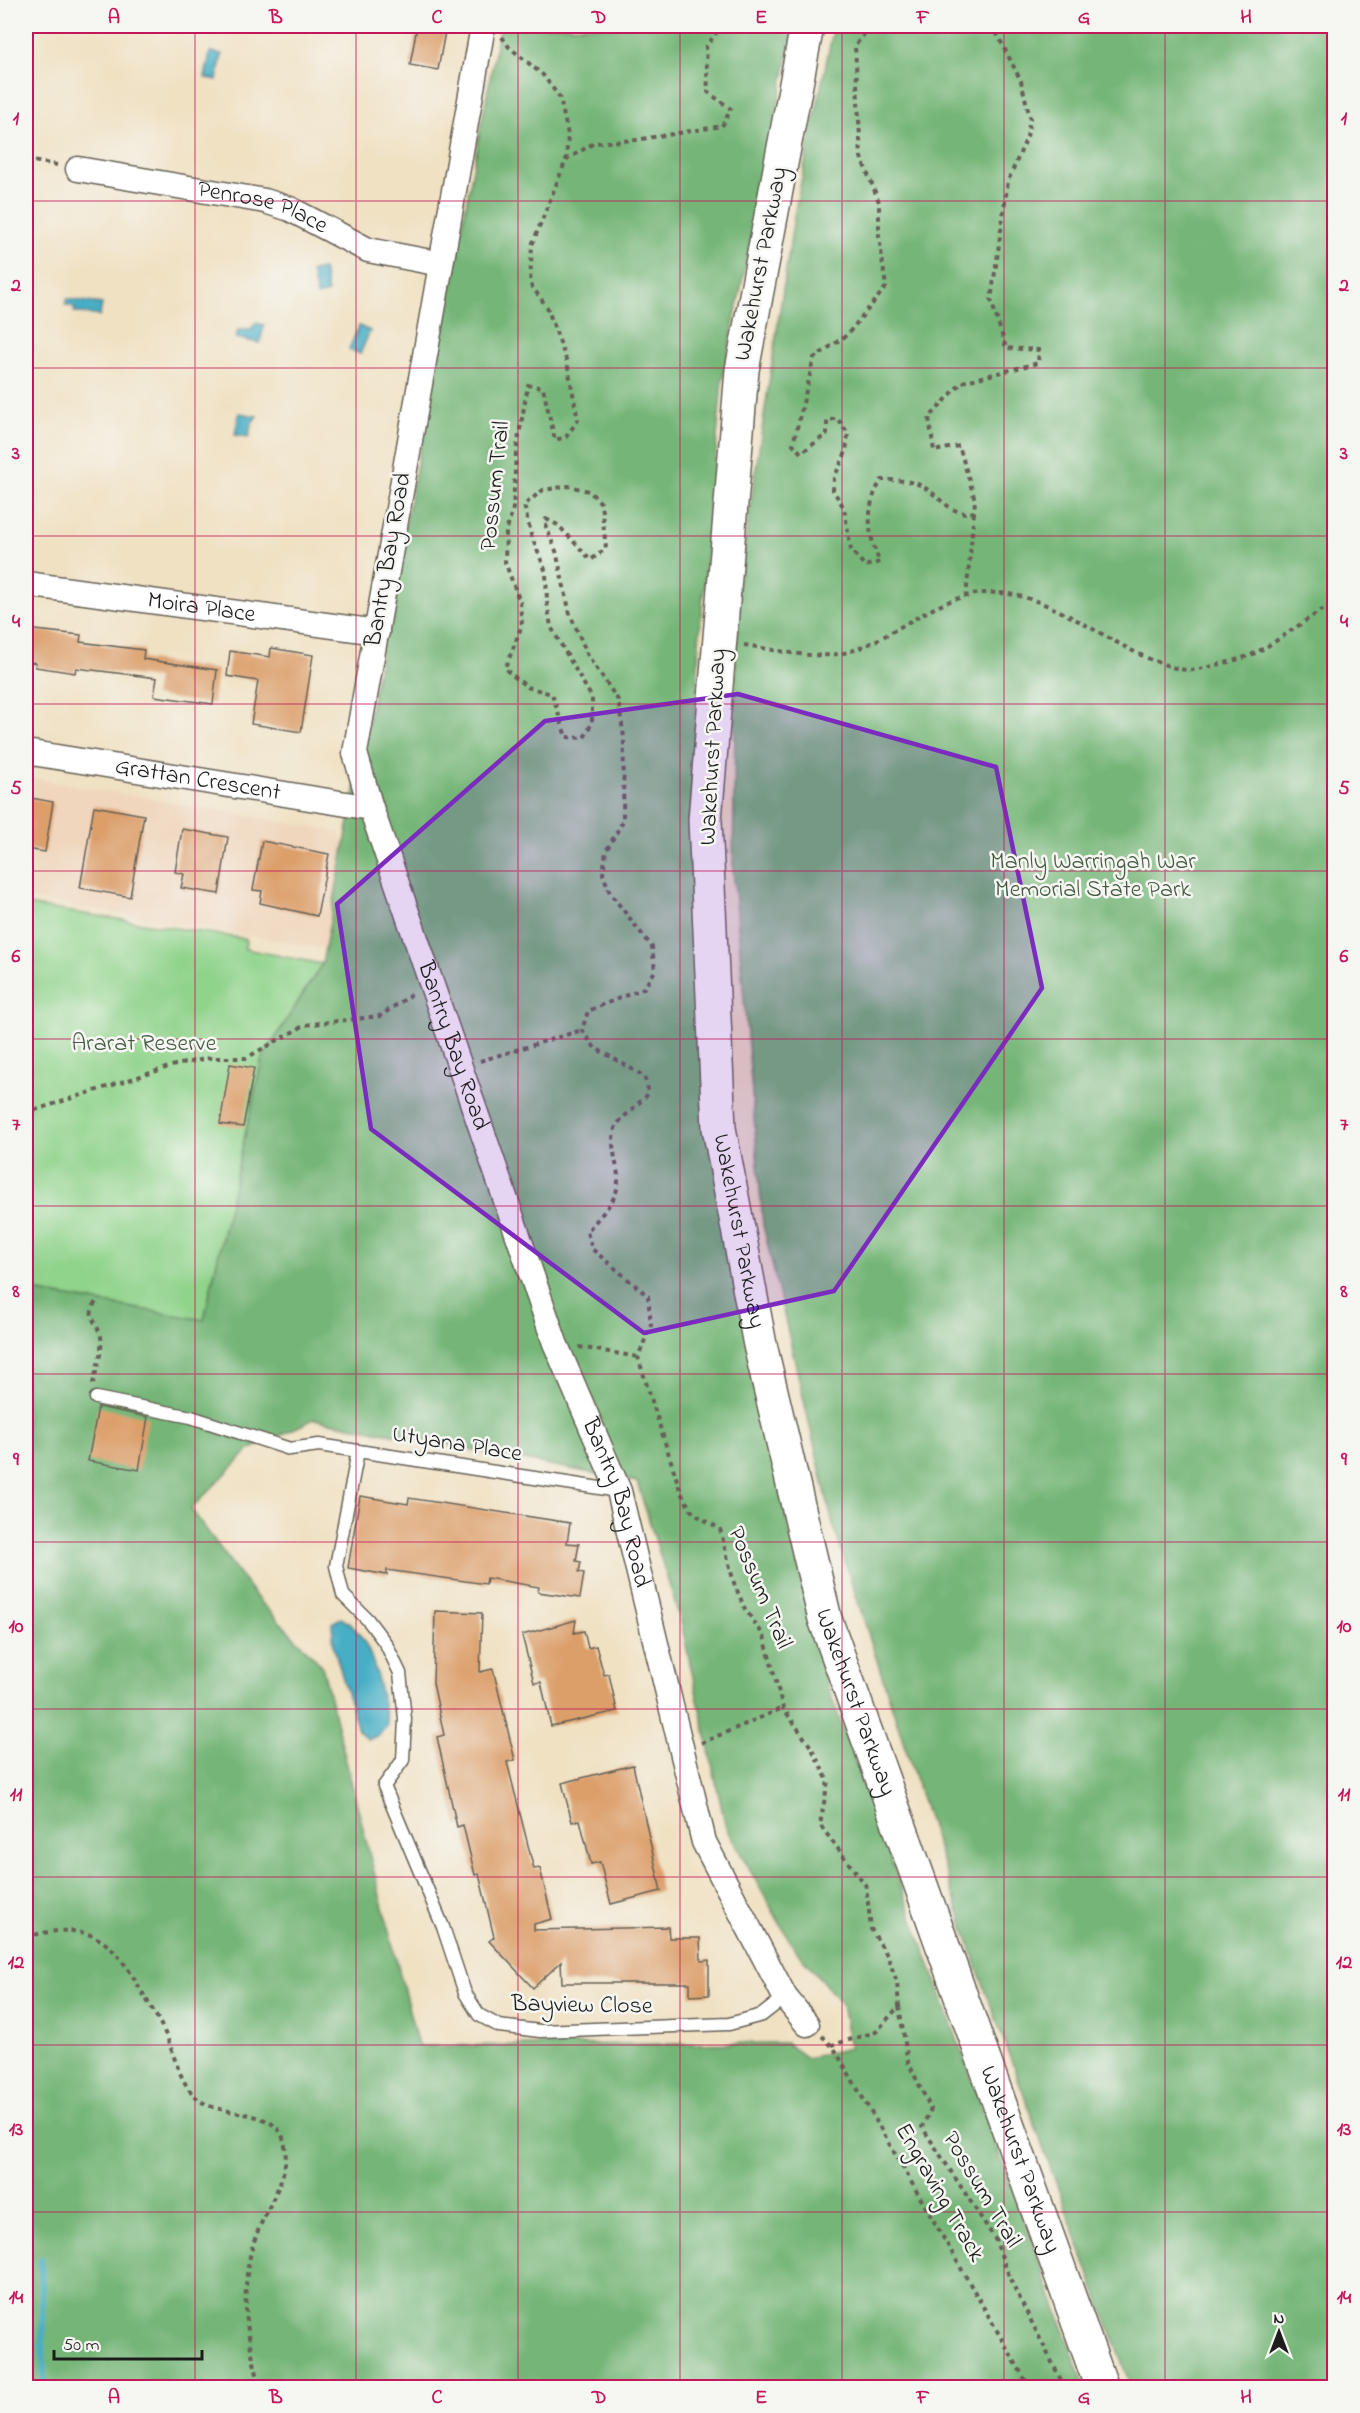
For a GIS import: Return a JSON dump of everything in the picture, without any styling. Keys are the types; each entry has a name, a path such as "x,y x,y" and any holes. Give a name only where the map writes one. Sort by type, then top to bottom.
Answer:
{"main road":[{"name":"Wakehurst Parkway","path":"807,26 742,370 705,820 720,1128 760,1345 825,1619 1102,2388"}],"street":[{"name":"Bantry Bay Road","path":"491,29 441,264 355,753 371,808 555,1343 619,1491 704,1842 785,1997 807,2024"},
{"name":"Penrose Place","path":"78,169 265,201 290,209 368,250 441,264"},
{"name":"Moira Place","path":"26,584 377,632"},
{"name":"Grattan Crescent","path":"26,752 371,808"}],"lane":[{"name":"Utyana Place","path":"96,1398 191,1417 290,1449 319,1444 619,1491"},
{"name":"Bayview Close","path":"358,1451 336,1566 343,1595 368,1620 386,1644 400,1673 405,1719 403,1760 384,1786 443,1927 465,1993 479,2014 499,2026 540,2031 729,2024 762,2014 785,1997"}],"path":[{"path":"566,160 594,143 636,140 722,126 731,109 708,92 706,47 722,26"},
{"path":"870,26 855,46 857,95 861,157 879,202 879,236 886,287 847,334 814,358 793,444 801,453 826,434 827,421 837,418 848,433 846,452 834,477 833,490 844,508 851,549 865,566 880,562 874,551 869,505 872,493 882,480 897,480 920,485 952,510 967,514 974,512"},
{"path":"966,598 975,500 959,447 934,451 929,418 962,382 1038,363 1040,350 1006,348 991,300 1008,181 1027,137 1030,118 1021,81 993,26"},
{"name":"Possum Trail","path":"491,29 543,75 560,98 568,135 566,160 532,245 530,284 547,307 567,362 578,420 566,437 555,440 543,388 528,385 516,452 513,508 506,532 506,562 520,602 522,625 505,669 527,687 552,694 566,737 584,738 592,723 592,698 551,627 546,572 531,535 524,505 543,490 569,486 589,491 601,503 606,548 591,560 558,525 546,519 546,527 556,551 570,614 588,656 618,700 624,737 623,821 606,851 603,874 610,893 652,948 655,971 644,988 588,1011 582,1030"},
{"path":"26,160 78,169"},
{"path":"720,642 814,656 855,650 942,605 984,592 1008,594 1051,607 1135,652 1170,667 1191,670 1256,653 1316,613 1335,604"},
{"path":"26,1113 175,1065 210,1058 246,1058 305,1025 381,1016 430,982"},
{"path":"459,1067 582,1030 595,1048 644,1076 649,1093 617,1124 611,1142 618,1171 615,1196 587,1233 591,1249 648,1296 651,1325 638,1357 555,1343"},
{"path":"96,1302 91,1308 91,1316 100,1336 92,1390 96,1398"},
{"name":"Possum Trail","path":"638,1357 681,1493 693,1513 720,1529 734,1583 745,1609 764,1636 783,1708 811,1747 828,1781 820,1825 866,1886 871,1929 887,1955 897,1982 908,2062 930,2109 922,2127 995,2239 1011,2281 1065,2388"},
{"path":"682,1751 783,1708"},
{"path":"26,1937 50,1931 91,1934 111,1945 127,1965 166,2034 184,2083 202,2102 223,2111 260,2117 281,2133 285,2146 285,2169 256,2237 248,2271 246,2324 261,2388"},
{"path":"832,2045 876,2032 899,2006"},
{"name":"Engraving Track","path":"807,2024 832,2045 1030,2388"}],"highlighted area":[{"path":"738,694 996,767 1042,988 834,1291 644,1333 371,1129 337,904 545,721"}],"shaded area":[{"path":"26,777 339,832 387,959 26,898"}],"green space":[{"path":"500,26 794,26 722,381 699,642 690,839 753,1379 825,1680 1085,2387 26,2387 26,1290 204,1320 262,1059 322,964","holes":["314,1419 637,1482 681,1622 726,1828 794,1948 842,2004 850,2048 807,2058 786,2043 418,2046 322,1666 257,1598 191,1509 249,1450"]},
{"name":"Manly Warringah War Memorial State Park","path":"834,26 1334,26 1334,2387 1131,2387 975,1962 833,1525 763,1225 733,867 737,595 795,210"},
{"name":"Ararat Reserve","path":"26,905 246,939 245,949 322,964 262,1059 204,1320 26,1290"}],"water":[{"path":"210,52 222,54 217,80 205,78"},
{"path":"323,269 328,293 317,296 311,271"},
{"path":"67,299 102,304 100,316 74,312 75,307 65,305"},
{"path":"256,323 264,325 260,343 236,338 238,330 250,330"},
{"path":"359,326 370,331 360,354 349,349"},
{"path":"239,413 257,416 251,424 249,437 235,435"},
{"path":"341,1618 361,1637 374,1665 387,1724 384,1730 374,1738 367,1739 358,1730 334,1648 332,1623"}],"building":[{"path":"417,26 446,26 438,70 410,65"},
{"path":"26,629 81,635 80,642 144,650 143,659 217,670 213,704 154,696 157,678 76,668 75,673 35,667 36,663 26,661"},
{"path":"271,648 313,655 301,732 251,724 258,681 227,676 230,651 270,657"},
{"path":"26,797 53,802 45,852 26,849"},
{"path":"94,806 144,815 130,897 80,888"},
{"path":"182,829 228,837 219,894 181,888 184,874 175,872"},
{"path":"262,841 329,854 317,916 260,903 262,891 253,890"},
{"path":"230,1064 254,1068 243,1127 220,1124"},
{"path":"98,1407 148,1417 139,1470 88,1461"},
{"path":"360,1496 408,1504 409,1498 570,1523 567,1543 579,1544 576,1561 581,1562 579,1572 584,1573 580,1598 538,1592 539,1587 487,1578 486,1584 387,1570 387,1575 348,1568"},
{"path":"435,1611 482,1613 480,1672 493,1669 515,1760 507,1762 534,1869 540,1868 552,1919 534,1924 534,1930 668,1927 669,1938 700,1938 701,1961 709,1960 709,1995 690,1996 690,1983 562,1983 561,1962 533,1988 489,1941 494,1937 479,1874 475,1875 463,1825 457,1827 437,1737 444,1735 433,1683"},
{"path":"576,1620 574,1633 584,1631 588,1648 596,1646 604,1675 609,1674 617,1711 551,1726 541,1682 534,1683 522,1635"},
{"path":"633,1765 661,1891 611,1904 600,1862 591,1864 580,1820 572,1822 562,1783"}],"waterway":[{"path":"41,2259 44,2388"}]}
